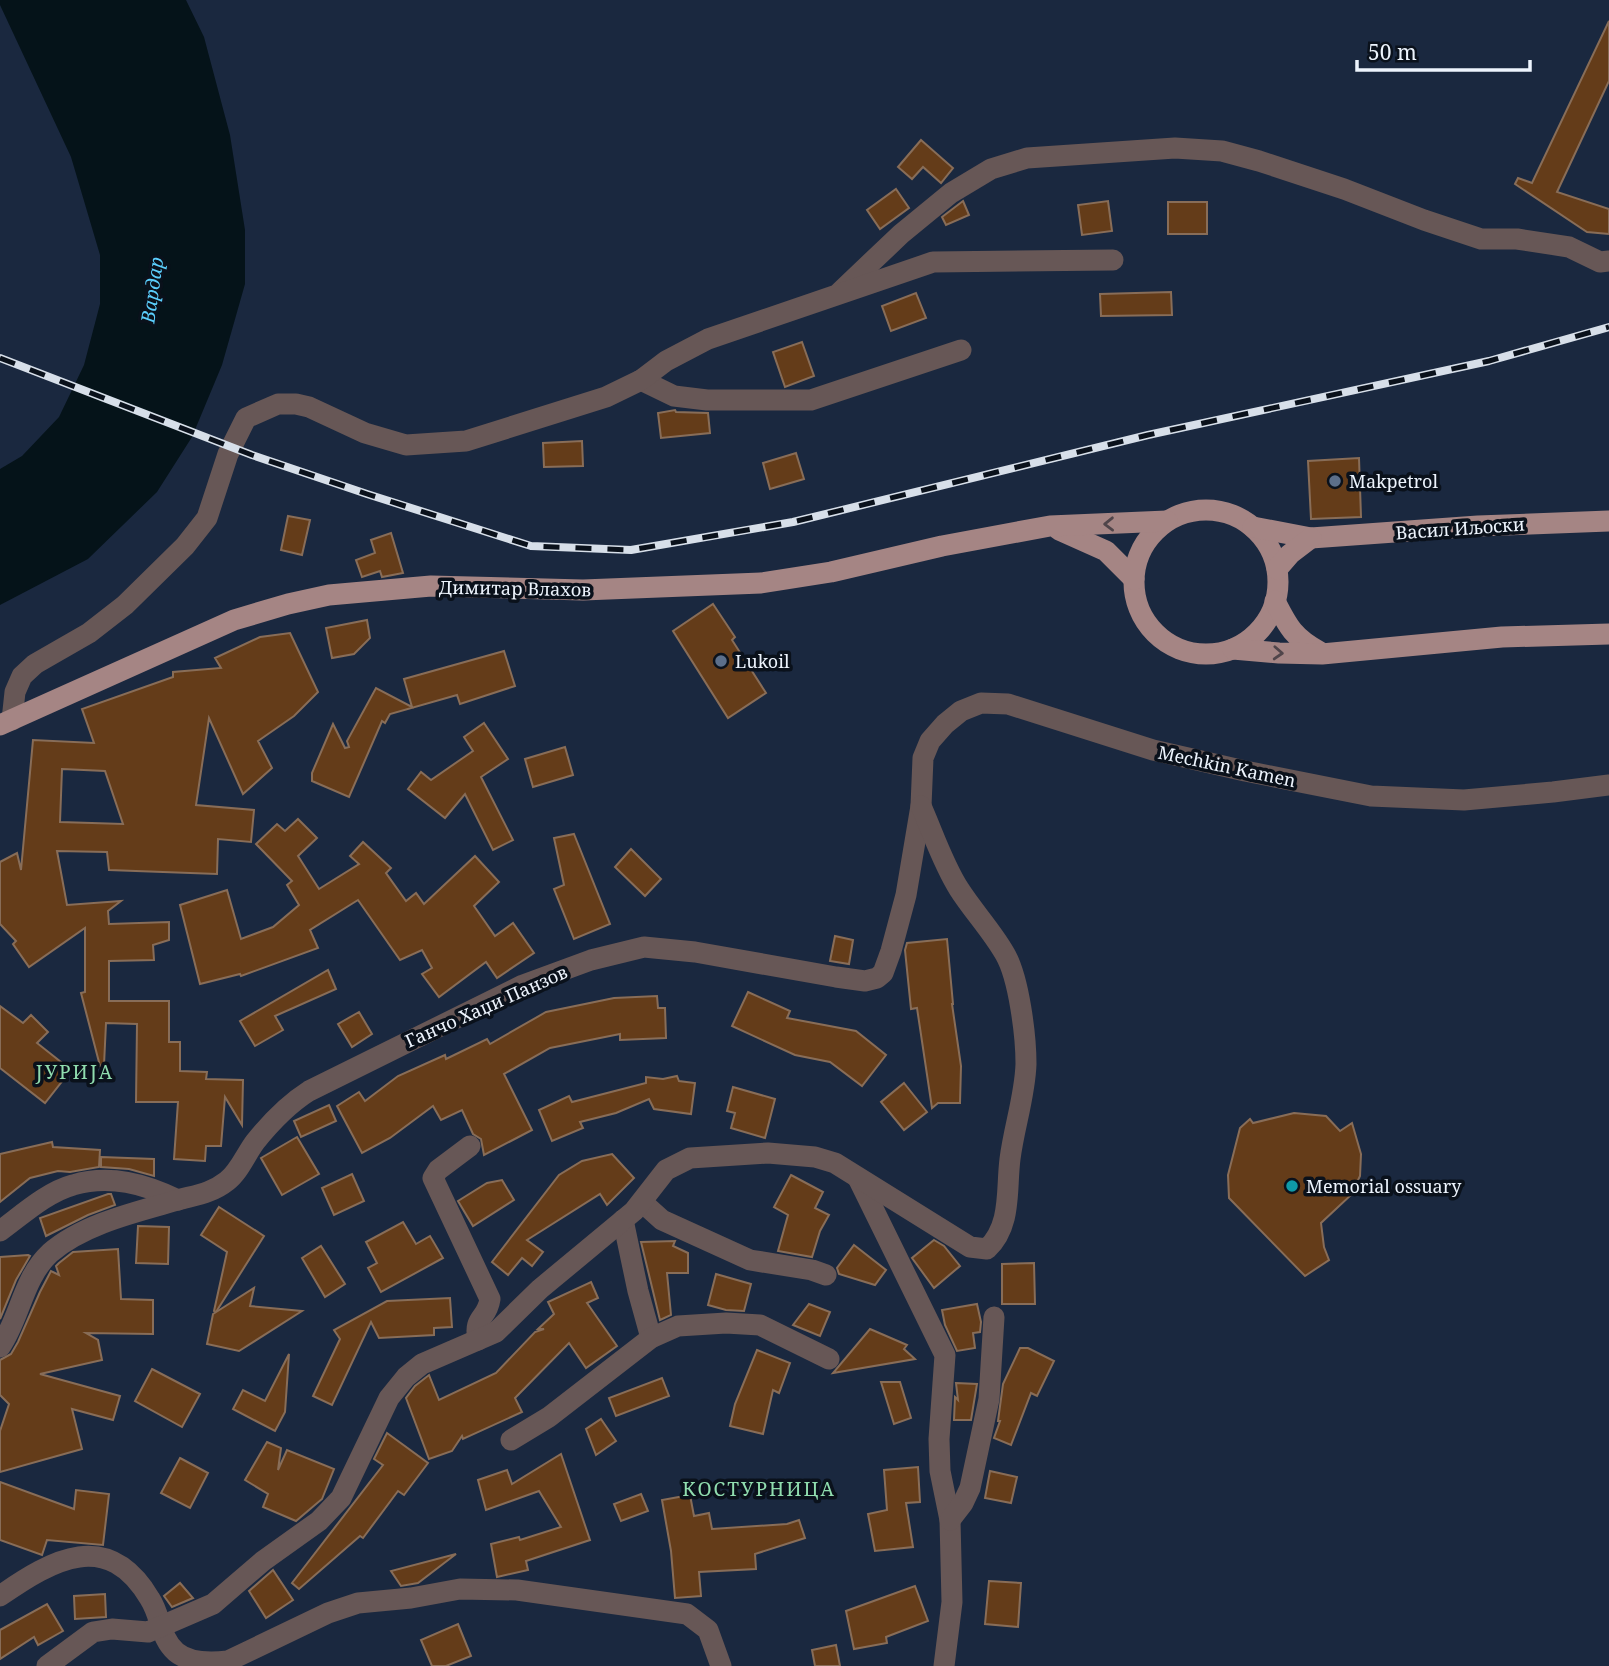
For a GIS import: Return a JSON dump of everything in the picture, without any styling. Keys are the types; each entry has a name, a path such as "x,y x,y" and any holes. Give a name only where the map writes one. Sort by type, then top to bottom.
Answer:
{"main road":[{"path":"1233,649 1252,638 1267,621 1275,601 1277,569 1264,539 1253,527 1233,515 1211,510 1188,512 1167,521 1150,536 1139,556 1134,579 1138,607 1153,632 1177,649 1205,655 1233,649 1322,653 1502,637 1609,634"},
{"name":"Димитар Влахов","path":"6,722 234,620 328,595 431,586 583,590 761,583 831,572 942,546 1050,526 1167,521"},
{"name":"Васил Иљоски","path":"1253,527 1311,538 1478,526 1609,521"},
{"path":"1050,526 1106,551 1134,579"},
{"path":"1277,569 1290,554 1311,538"},
{"path":"1275,601 1294,635 1322,653"}],"street":[{"path":"835,297 901,234 951,193 991,169 1027,158 1175,148 1222,151 1259,161 1481,239 1517,239 1569,247 1600,262 1609,261"},
{"path":"6,722 22,676 35,664 89,633 125,605 173,559 207,518 228,454 246,418 278,404 296,404 365,433 406,444 467,441 606,397 641,380 666,360 708,339 933,262 1113,260"},
{"path":"641,380 674,396 685,398 811,400 961,350"},
{"name":"Mechkin Kamen","path":"921,806 923,758 930,741 944,724 961,711 981,704 1008,704 1167,753 1371,796 1464,800 1609,785"},
{"path":"47,1666 93,1632 112,1629 148,1632 213,1604 263,1561 330,1512 341,1498 389,1398 406,1377 422,1364 496,1332 540,1289 642,1202 666,1170 690,1158 768,1153 815,1157 857,1176 970,1247 987,1249 997,1240 1004,1221 1009,1191 1013,1135 1022,1102 1026,1062 1015,980 1006,955 957,887 921,806"},
{"name":"Ганчо Хаџи Панзов","path":"178,1200 209,1192 230,1179 255,1142 287,1105 309,1091 523,985 590,960 644,947 664,948 836,977 865,981 877,978 883,973 900,924 921,806"},
{"path":"470,1146 438,1170 433,1178 490,1299 488,1310 475,1327 478,1340"},
{"path":"857,1176 945,1355 939,1438 940,1471 950,1520 952,1602 944,1666"},
{"path":"0,1231 35,1205 73,1185 136,1182 178,1200"},
{"path":"0,1347 11,1329 33,1274 49,1254 81,1233 178,1200"},
{"path":"642,1202 662,1220 750,1260 812,1270 826,1275"},
{"path":"623,1220 651,1338"},
{"path":"950,1520 970,1488 989,1399 994,1317"},
{"path":"511,1440 549,1417 651,1338 678,1326 726,1323 760,1325 829,1359"},
{"path":"0,1596 42,1569 66,1559 105,1558 117,1562 151,1600 168,1644 178,1654 209,1663 228,1661 328,1614 358,1603 411,1598 460,1589 517,1590 687,1614 708,1630 721,1666"}],"water":[{"name":"Вардар","path":"0,0 186,0 204,37 230,135 245,230 245,284 222,365 192,437 157,492 88,559 0,605 0,469 22,456 59,417 84,365 100,304 100,255 71,157"}],"building":[{"path":"1609,21 1609,81 1557,192 1609,209 1609,234 1587,232 1515,184 1518,178 1532,183"},
{"path":"921,140 953,168 941,183 923,167 912,179 898,167"},
{"path":"896,189 909,208 880,229 867,210"},
{"path":"963,201 969,215 946,225 942,217"},
{"path":"1108,201 1112,231 1082,235 1078,205"},
{"path":"1168,202 1207,202 1207,234 1168,234"},
{"path":"1171,292 1172,315 1101,316 1100,294"},
{"path":"916,293 926,318 891,331 882,306"},
{"path":"802,342 814,376 785,387 773,352"},
{"path":"675,410 708,413 710,433 661,438 658,413"},
{"path":"582,441 583,466 544,467 543,443"},
{"path":"796,453 804,479 770,489 763,463"},
{"name":"Makpetrol","path":"1359,458 1361,517 1311,519 1308,461"},
{"path":"288,516 310,520 302,555 281,550"},
{"path":"391,533 403,573 382,577 380,571 362,577 356,560 375,553 371,540"},
{"name":"Lukoil","path":"713,604 766,693 728,718 673,631"},
{"path":"367,620 370,638 354,654 332,658 326,628"},
{"path":"290,633 318,692 294,716 258,741 272,768 243,794 209,718 196,805 254,810 251,842 218,839 217,874 109,870 107,852 57,851 67,905 121,901 108,911 109,924 169,922 169,940 153,945 154,960 109,961 109,1001 169,1001 169,1042 180,1042 180,1071 207,1072 206,1079 243,1080 242,1125 225,1097 221,1146 206,1146 205,1161 174,1159 178,1102 136,1102 137,1024 106,1023 104,1065 100,1066 81,993 85,992 85,928 29,967 13,944 16,941 0,924 0,862 17,853 21,870 33,740 94,743 82,709 173,677 173,672 221,668 215,658 260,637","holes":["62,769 105,771 123,824 60,822"]},
{"path":"504,651 515,686 460,704 457,695 390,714 385,723 382,721 349,797 312,781 312,773 333,724 345,748 349,747 347,741 376,688 412,707 404,679"},
{"path":"484,723 508,759 481,777 513,840 493,850 465,794 445,818 408,789 421,772 431,780 473,751 464,737"},
{"path":"565,747 573,775 533,787 525,759"},
{"path":"298,819 317,838 298,856 319,889 359,864 350,856 363,842 391,868 386,873 406,901 416,893 424,904 475,856 499,882 474,906 495,936 513,923 534,953 497,978 486,962 439,997 422,974 432,968 422,950 400,960 358,900 310,930 318,948 241,976 240,974 200,984 180,905 227,890 241,939 273,927 299,905 287,885 292,881 256,844 277,824 285,831"},
{"path":"574,834 610,924 574,939 554,889 564,885 554,838"},
{"path":"631,849 661,879 645,896 615,867"},
{"path":"835,936 853,940 849,964 830,961"},
{"path":"947,939 952,1004 961,1066 960,1103 938,1103 932,1108 917,1008 911,1009 905,950 907,943"},
{"path":"328,970 336,989 275,1016 283,1030 255,1046 240,1021"},
{"path":"748,992 790,1011 787,1018 856,1031 886,1055 862,1086 830,1062 795,1055 732,1026"},
{"path":"657,996 658,1008 665,1008 666,1038 620,1040 620,1034 550,1048 504,1074 532,1130 484,1155 481,1139 473,1134 462,1110 441,1120 433,1106 390,1138 362,1153 337,1106 359,1092 365,1101 398,1076 445,1055 446,1059 487,1039 490,1044 546,1012 614,998"},
{"path":"0,1006 23,1023 31,1015 48,1032 37,1043 71,1070 45,1103 0,1068"},
{"path":"359,1012 372,1034 352,1047 338,1024"},
{"path":"677,1076 679,1081 695,1083 691,1114 654,1109 649,1099 616,1113 580,1122 583,1128 552,1141 539,1110 569,1096 572,1102 646,1083 646,1077 663,1079"},
{"path":"904,1083 927,1112 904,1130 881,1102"},
{"path":"733,1087 775,1099 765,1138 731,1128 735,1113 727,1111"},
{"path":"329,1105 336,1121 301,1137 294,1121"},
{"name":"Memorial ossuary","path":"1294,1113 1326,1116 1340,1131 1352,1123 1361,1154 1360,1176 1351,1195 1321,1223 1324,1247 1329,1260 1305,1276 1229,1198 1228,1175 1240,1128 1250,1119 1253,1123"},
{"path":"297,1137 319,1174 282,1195 261,1158"},
{"path":"52,1142 53,1147 100,1150 99,1167 70,1172 58,1171 30,1178 0,1202 0,1154"},
{"path":"612,1154 634,1178 607,1205 600,1194 527,1240 543,1252 532,1266 522,1258 508,1275 492,1262 559,1175 582,1161"},
{"path":"101,1157 154,1159 154,1176 129,1169 101,1167"},
{"path":"352,1174 364,1201 334,1215 322,1188"},
{"path":"791,1175 823,1192 815,1208 829,1215 820,1231 812,1257 778,1251 788,1215 774,1207"},
{"path":"502,1180 514,1200 473,1226 458,1201 487,1183"},
{"path":"111,1194 115,1205 46,1236 40,1218"},
{"path":"219,1207 264,1236 216,1312 214,1311 227,1252 201,1235"},
{"path":"403,1222 416,1244 430,1236 443,1258 381,1292 368,1268 377,1263 366,1242"},
{"path":"138,1226 169,1227 168,1264 136,1263"},
{"path":"934,1240 944,1246 960,1266 934,1288 912,1258"},
{"path":"675,1241 673,1246 688,1253 688,1273 667,1273 671,1315 660,1320 641,1242"},
{"path":"854,1245 886,1270 875,1285 839,1274 837,1268"},
{"path":"321,1246 345,1284 325,1297 302,1258"},
{"path":"118,1249 121,1299 153,1300 153,1334 86,1333 98,1340 102,1360 40,1374 120,1396 113,1420 72,1409 82,1449 0,1472 0,1431 9,1404 0,1395 0,1360 11,1354 51,1271 59,1275 56,1266 59,1263 73,1252"},
{"path":"30,1256 16,1280 0,1319 0,1257"},
{"path":"1034,1263 1035,1304 1002,1304 1002,1264"},
{"path":"716,1274 751,1284 744,1311 708,1305"},
{"path":"591,1282 598,1298 587,1303 617,1346 586,1368 569,1343 515,1398 522,1412 463,1439 462,1436 452,1451 429,1459 406,1398 415,1386 429,1375 439,1400 496,1373 535,1332 544,1329 538,1329 554,1314 548,1302"},
{"path":"254,1288 250,1306 302,1311 239,1351 207,1344 213,1314"},
{"path":"450,1298 452,1327 434,1328 434,1335 379,1338 371,1322 332,1405 313,1396 340,1339 334,1330 387,1301"},
{"path":"809,1304 830,1312 820,1336 793,1325"},
{"path":"977,1304 981,1322 980,1332 973,1333 975,1348 957,1351 945,1325 942,1310"},
{"path":"870,1329 907,1345 904,1349 915,1359 833,1373"},
{"path":"1020,1348 1028,1348 1054,1361 1037,1396 1031,1393 1011,1445 994,1438 1000,1421 1003,1384"},
{"path":"757,1350 790,1363 779,1393 773,1390 763,1434 730,1426 735,1404"},
{"path":"289,1354 285,1412 275,1431 233,1409 243,1390 265,1401"},
{"path":"152,1369 200,1394 182,1427 135,1401"},
{"path":"662,1378 669,1396 616,1416 609,1398"},
{"path":"881,1382 900,1382 911,1418 894,1424"},
{"path":"956,1383 977,1384 971,1420 954,1420 955,1397 958,1400"},
{"path":"601,1419 616,1441 596,1455 586,1429"},
{"path":"387,1433 428,1463 404,1495 398,1491 363,1538 360,1536 299,1589 292,1583 383,1465 374,1459"},
{"path":"267,1442 281,1448 278,1470 287,1450 334,1469 322,1499 296,1521 263,1507 268,1494 245,1480"},
{"path":"561,1454 590,1540 526,1561 528,1570 497,1577 491,1544 519,1537 520,1540 561,1527 539,1491 486,1510 478,1480 507,1470 512,1484"},
{"path":"180,1458 208,1473 190,1508 161,1493"},
{"path":"918,1467 920,1502 906,1503 913,1547 875,1551 868,1514 887,1510 884,1470"},
{"path":"990,1471 1017,1477 1011,1503 985,1498"},
{"path":"0,1482 74,1509 76,1490 109,1494 103,1545 47,1540 42,1555 0,1540"},
{"path":"641,1494 648,1511 621,1521 614,1504"},
{"path":"690,1495 694,1516 709,1513 712,1529 787,1524 799,1520 805,1538 755,1554 756,1569 699,1572 701,1596 675,1598 671,1551 662,1500"},
{"path":"456,1554 418,1583 401,1586 391,1571"},
{"path":"273,1570 293,1600 266,1618 249,1591"},
{"path":"989,1581 1021,1583 1018,1627 985,1624"},
{"path":"180,1583 193,1598 172,1607 164,1596"},
{"path":"915,1586 928,1621 886,1637 887,1643 854,1649 846,1611"},
{"path":"105,1594 106,1617 75,1619 74,1596"},
{"path":"47,1604 63,1631 38,1645 34,1637 0,1659 0,1630"},
{"path":"458,1624 471,1656 446,1666 432,1666 421,1640"},
{"path":"836,1645 840,1666 815,1666 812,1650"}],"railway":[{"path":"0,358 252,455 531,546 631,550 793,522 1148,435 1489,361 1609,327"}],"place":[{"name":"Makpetrol","path":"1335,481"},
{"name":"Lukoil","path":"721,661"},
{"name":"Memorial ossuary","path":"1292,1186"}],"district":[{"name":"ЈУРИЈА","path":"75,1072"},
{"name":"КОСТУРНИЦА","path":"759,1489"}]}
